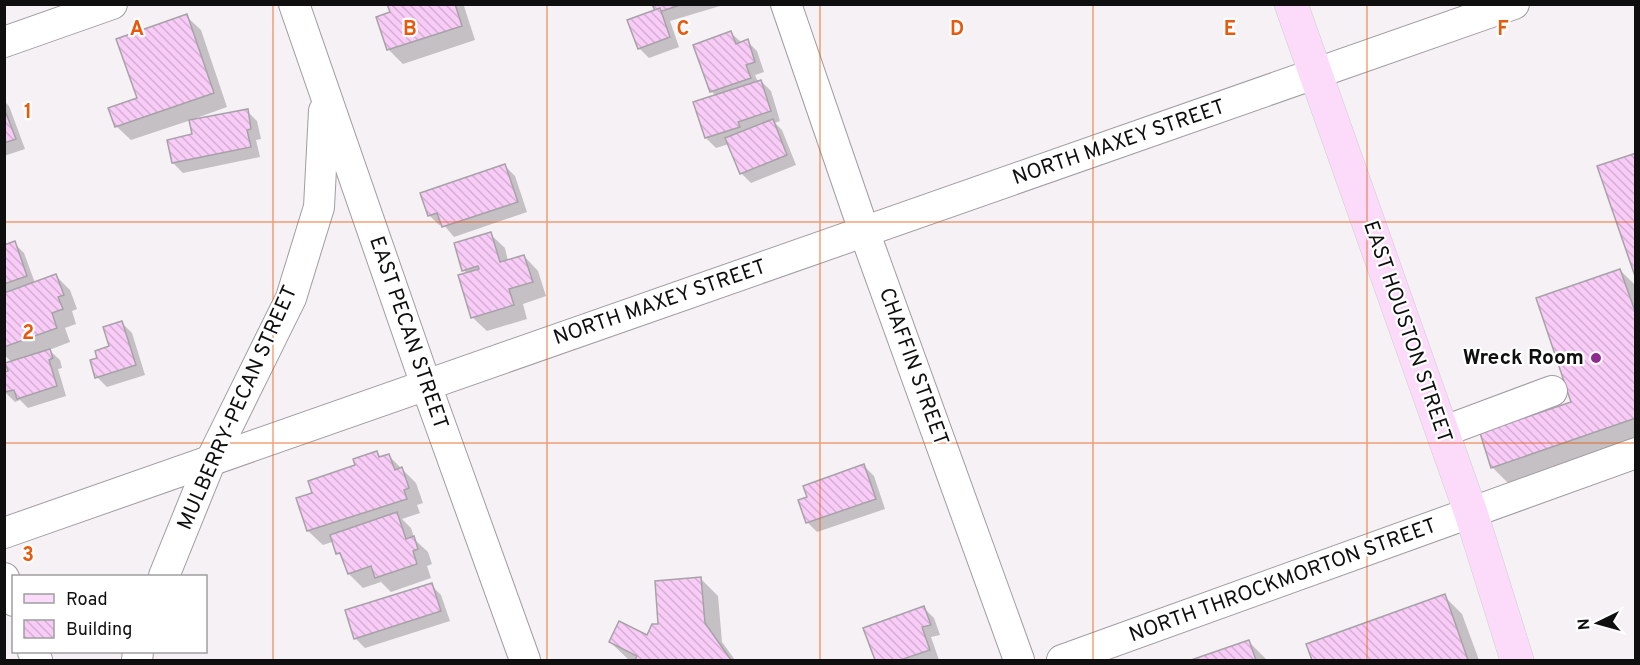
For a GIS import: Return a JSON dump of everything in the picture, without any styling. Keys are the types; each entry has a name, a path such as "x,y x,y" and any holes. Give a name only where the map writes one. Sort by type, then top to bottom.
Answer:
{"main road":[{"name":"EAST HOUSTON STREET","path":"1291,4 1471,513 1517,660"}],"street":[{"path":"4,42 112,4"},
{"name":"EAST PECAN STREET","path":"294,4 426,385 525,660"},
{"name":"CHAFFIN STREET","path":"786,4 864,231 1019,660"},
{"name":"NORTH MAXEY STREET","path":"4,533 1514,4"},
{"name":"MULBERRY-PECAN STREET","path":"164,575 211,460 291,298 319,207 325,96"},
{"path":"1442,432 1552,391"},
{"name":"NORTH THROCKMORTON STREET","path":"1062,660 1635,453"},
{"path":"4,578 12,596"}],"building":[{"path":"387,4 455,4 462,26 387,50 376,17 390,12"},
{"path":"652,4 683,4 656,13"},
{"path":"660,8 670,37 638,49 627,20"},
{"path":"187,14 214,93 115,127 108,108 137,98 116,39"},
{"path":"731,31 736,44 748,39 755,62 746,65 751,78 710,92 693,45"},
{"path":"761,80 771,111 738,122 740,127 705,138 693,102"},
{"path":"4,108 16,139 4,143"},
{"path":"248,109 251,129 247,130 251,147 172,163 167,140 192,134 189,120"},
{"path":"773,119 787,155 740,174 725,138"},
{"path":"1636,153 1636,279 1597,166"},
{"path":"505,164 518,202 442,227 437,213 428,216 420,193"},
{"path":"491,232 500,262 524,255 533,282 509,289 514,305 471,318 458,275 479,269 478,266 462,271 454,243"},
{"path":"15,241 27,276 4,284 4,245"},
{"name":"Wreck Room","path":"1620,269 1636,314 1636,418 1491,468 1480,433 1571,402 1536,298"},
{"path":"56,274 64,295 58,297 63,309 52,313 57,328 4,347 4,293"},
{"path":"122,321 136,365 95,378 90,360 97,358 95,351 109,346 103,327"},
{"path":"50,349 53,358 49,360 57,386 17,399 14,390 4,392 4,372 8,371 5,363"},
{"path":"377,451 379,457 389,454 395,470 402,467 409,488 404,490 407,499 307,531 296,498 312,493 308,481 355,465 353,459"},
{"path":"864,464 876,499 806,523 798,500 807,497 803,486"},
{"path":"397,512 406,539 414,536 418,549 413,551 417,564 375,578 371,566 348,574 340,553 336,554 330,535"},
{"path":"701,577 705,623 731,660 635,660 637,656 609,642 619,621 647,635 652,624 658,624 655,581"},
{"path":"432,583 441,611 354,639 345,610"},
{"path":"1445,594 1468,660 1312,660 1306,644"},
{"path":"924,606 931,625 922,627 930,650 900,660 875,660 863,628"},
{"path":"1249,640 1256,660 1191,660"}],"place":[{"name":"Wreck Room","path":"1596,358"}]}
